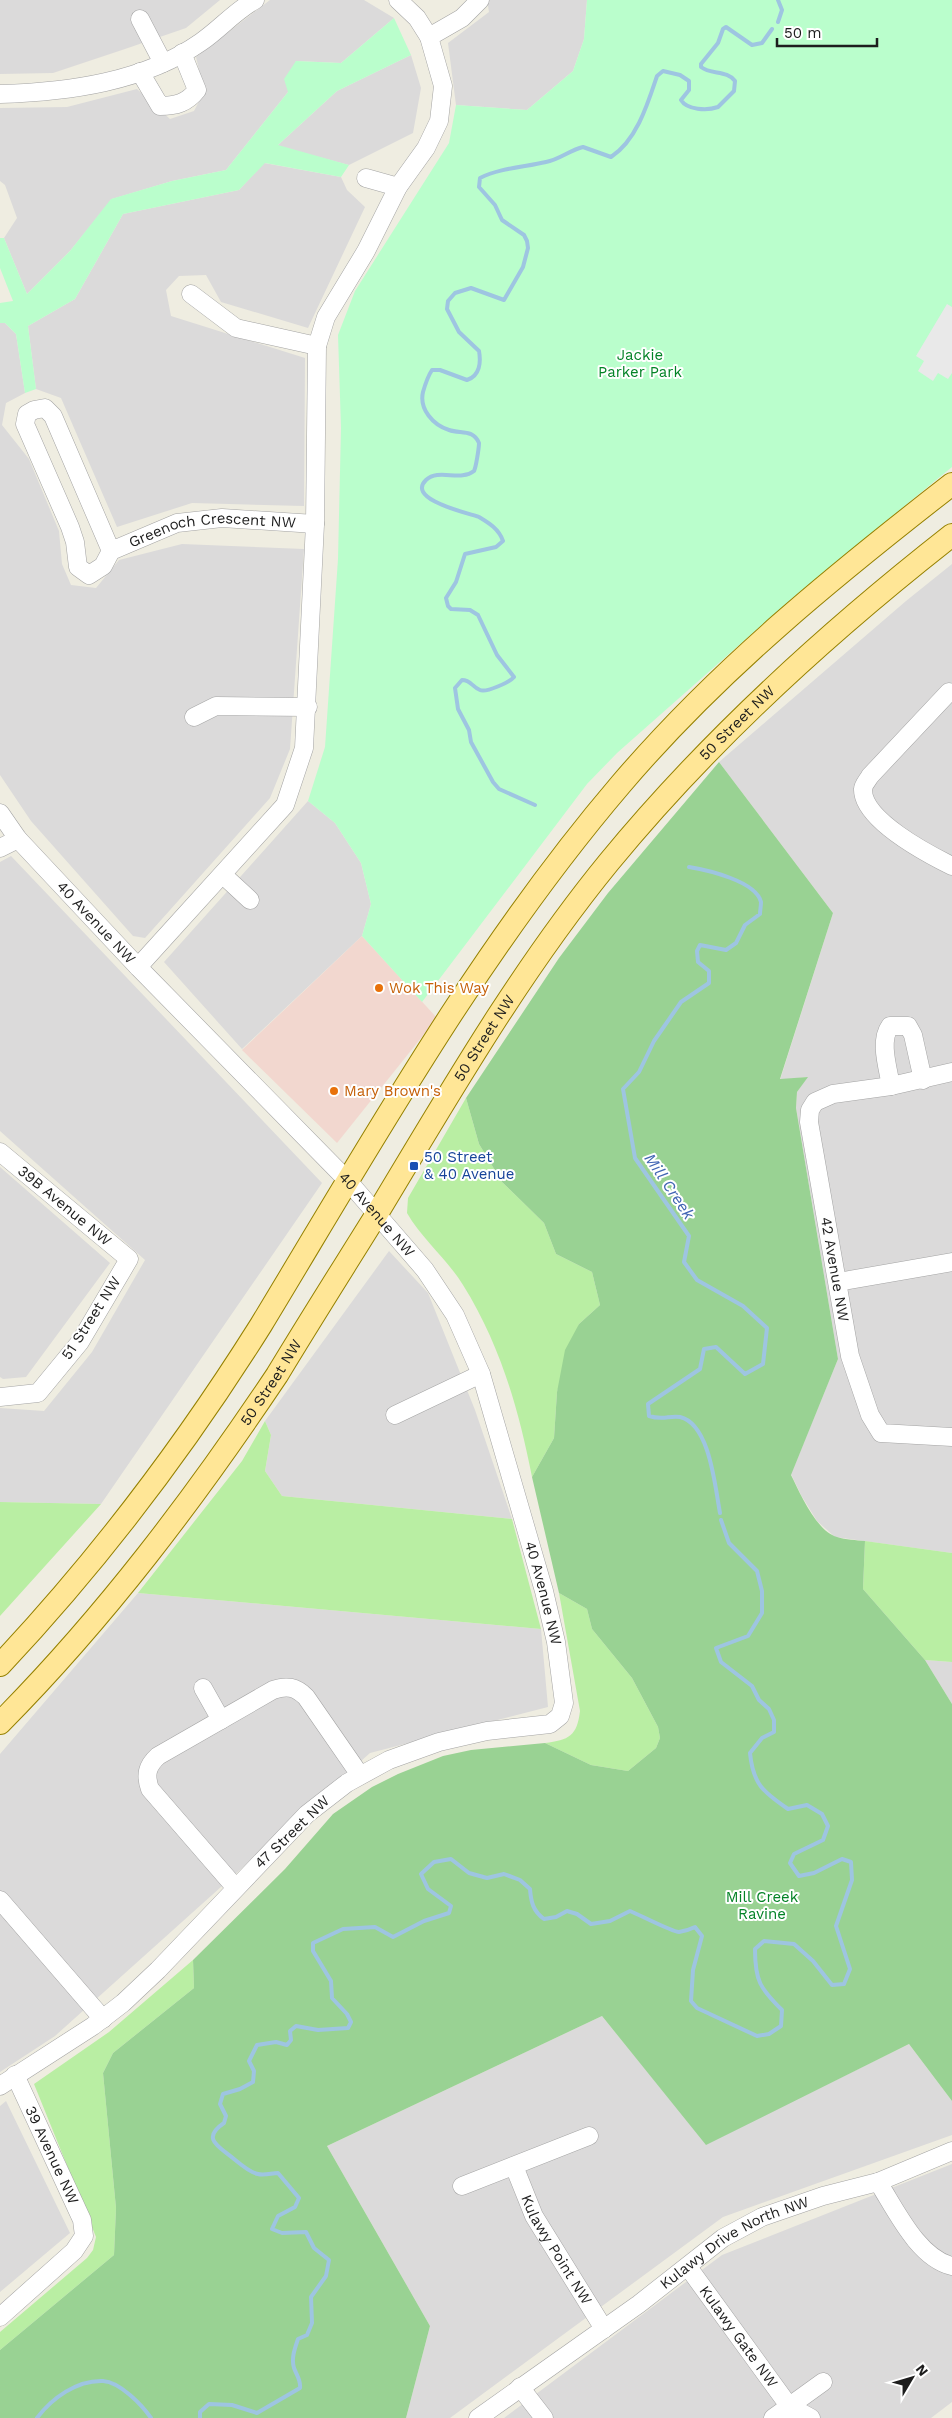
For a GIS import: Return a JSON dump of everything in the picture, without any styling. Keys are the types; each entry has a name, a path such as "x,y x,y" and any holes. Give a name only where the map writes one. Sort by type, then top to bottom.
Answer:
{"main road":[{"path":"0,1665 58,1601 178,1450 237,1363 490,953 540,885 621,783 668,733 772,630 860,556 952,484"},
{"name":"50 Street NW","path":"0,1723 126,1584 197,1491 276,1375 514,990 609,862 665,798 766,692 867,602 952,534"}],"street":[{"path":"0,94 30,93 94,85 140,72 201,42 255,0"},
{"name":"Greenoch Crescent NW","path":"138,967 285,805 304,748 308,707 315,524 317,346 326,317 366,251 398,186 426,148 439,121 444,86 429,37 417,18 398,0"},
{"path":"429,37 462,18 480,0"},
{"path":"140,19 163,62"},
{"path":"140,72 160,106 180,104 192,97 197,90 182,53"},
{"path":"366,178 398,186"},
{"path":"191,294 236,328 317,346"},
{"name":"Greenoch Crescent NW","path":"111,551 54,416 44,408 27,414 25,424 75,542 78,567 89,575 103,566 111,551 177,523 222,518 315,524"},
{"path":"949,692 870,776 863,788 865,800 882,821 918,850 952,866"},
{"path":"194,717 216,706 308,707"},
{"name":"40 Avenue NW","path":"0,813 18,839 138,967 348,1181 425,1270 455,1314 481,1374 551,1618 564,1703 562,1712 557,1720"},
{"path":"0,848 18,839"},
{"path":"223,875 250,900"},
{"path":"923,1080 913,1035 908,1026 890,1026 885,1033 884,1041 891,1086 923,1080 952,1072"},
{"name":"42 Avenue NW","path":"891,1086 833,1094 815,1102 810,1110 808,1122 850,1356 870,1415 881,1433 952,1438"},
{"name":"39B Avenue NW","path":"0,1152 129,1259"},
{"name":"51 Street NW","path":"0,1397 38,1393 80,1342 129,1259"},
{"path":"838,1282 952,1262"},
{"path":"395,1415 481,1374"},
{"path":"235,1887 154,1794 148,1784 147,1773 151,1764 158,1756 273,1690 280,1687 292,1687 306,1697 360,1775"},
{"path":"203,1688 221,1720"},
{"name":"47 Street NW","path":"0,2086 103,2019 158,1970 235,1887 307,1814 360,1775 404,1754 439,1742 487,1731 540,1726 557,1720"},
{"path":"0,1900 103,2019"},
{"name":"39 Avenue NW","path":"0,2317 74,2251 83,2241 84,2236 82,2220 15,2076"},
{"path":"462,2186 589,2136"},
{"name":"Kulawy Drive North NW","path":"478,2418 520,2386 604,2329 688,2267 723,2238 762,2217 823,2196 878,2182 952,2151"},
{"name":"Kulawy Point NW","path":"514,2166 534,2216 555,2253 604,2329"},
{"path":"878,2182 918,2243 930,2256 952,2266"},
{"name":"Kulawy Gate NW","path":"688,2267 791,2412 811,2418"},
{"path":"773,2418 791,2412 823,2382"},
{"path":"520,2386 544,2418"}],"shaded area":[{"path":"0,0 220,0 186,28 125,49 53,73 0,74"},
{"path":"270,0 364,0 394,18 341,63 296,61 288,92 226,170 172,181 112,199 70,251 27,294 4,238 17,218 5,185 0,181 0,108 67,107 137,89 170,119 194,111 204,92 196,57"},
{"path":"487,0 587,0 584,39 573,71 527,110 456,105 448,43 489,12"},
{"path":"411,55 421,88 413,133 349,165 277,146 337,91"},
{"path":"264,163 341,177 347,190 365,207 308,328 221,302 206,275 179,276 166,290 171,316 305,358 304,506 192,503 117,527 61,398 36,389 28,326 75,299 123,214 239,190"},
{"path":"947,304 952,307 952,373 948,379 938,373 933,381 918,371 924,361 916,356"},
{"path":"0,323 5,323 16,334 25,393 6,403 2,425 29,459 59,531 62,564 71,585 96,588 119,560 182,544 304,549 290,749 270,798 145,938 133,936 31,821 0,775"},
{"path":"952,564 952,1553 835,1537 817,1521 791,1474 838,1359 796,1108 797,1092 807,1077 780,1080 833,913 719,762 906,601"},
{"path":"308,801 335,823 361,863 371,904 362,936 242,1049 164,962"},
{"path":"11,856 322,1183 101,1504 0,1502 0,1408 44,1411 92,1352 145,1260 0,1131 0,862"},
{"path":"362,936 437,1018 337,1143 242,1050"},
{"path":"0,1167 110,1263 26,1377 3,1379 0,1377"},
{"path":"389,1251 428,1293 475,1410 512,1519 282,1496 265,1471 271,1435 265,1421"},
{"path":"138,1593 541,1629 548,1707 370,1753 55,2036 0,2072 0,1754"},
{"path":"925,1660 952,1662 952,1704"},
{"path":"602,2016 706,2144 909,2044 952,2101 952,2135 723,2217 450,2418 406,2418 430,2326 327,2146"},
{"path":"6,2101 70,2233 0,2292 0,2106"},
{"path":"952,2164 952,2402 931,2418 504,2418 722,2255"}],"green space":[{"name":"Jackie Parker Park","path":"587,0 952,0 952,467 791,599 617,753 587,784 422,1002 362,936 371,904 361,863 335,823 308,801 325,747 338,559 341,428 338,335 355,291 449,143 456,105 527,110 573,71 584,39"},
{"path":"394,18 411,55 337,91 278,145 349,165 341,177 265,163 239,190 123,214 75,299 28,326 36,389 25,393 16,334 5,323 0,323 0,303 13,301 0,268 0,238 4,238 27,294 70,251 111,199 172,181 226,170 288,92 284,79 296,61 341,63"},
{"name":"Mill Creek Ravine","path":"719,762 833,913 780,1079 808,1077 797,1092 796,1108 838,1359 791,1475 804,1501 822,1527 837,1537 865,1541 863,1589 925,1660 952,1704 952,2101 909,2044 706,2145 602,2016 327,2146 430,2326 406,2418 0,2418 0,2350 114,2255 116,2208 103,2073 113,2053 194,1988 193,1960 285,1869 333,1814 372,1787 398,1774 443,1756 471,1750 545,1743 591,1765 628,1771 656,1748 660,1738 658,1727 632,1678 592,1629 587,1609 559,1593 532,1477 554,1438 557,1392 565,1350 579,1324 600,1305 592,1272 556,1254 544,1223 502,1182 479,1144 466,1098 559,958 608,893"},
{"path":"466,1098 479,1144 502,1182 544,1223 556,1254 592,1272 600,1305 579,1324 557,1392 554,1438 532,1477 514,1402 488,1330 457,1276 420,1232 407,1213 408,1198"},
{"path":"265,1421 271,1435 265,1471 282,1496 512,1519 541,1629 138,1593 242,1461"},
{"path":"0,1502 101,1504 0,1616"},
{"path":"865,1541 952,1553 952,1662 925,1660 863,1589"},
{"path":"559,1593 587,1609 592,1629 632,1678 658,1727 660,1738 656,1748 628,1771 591,1765 545,1743 560,1740 570,1735 577,1726 580,1711"},
{"path":"193,1960 194,1988 113,2053 103,2073 116,2208 114,2255 0,2350 0,2332 87,2258 93,2250 96,2237 34,2084 109,2032"}],"waterway":[{"name":"Mill Creek","path":"778,0 782,10 778,22"},
{"name":"Mill Creek","path":"535,805 499,789 493,782 471,742 469,730 458,709 455,688 462,680 483,691 492,689 514,677 497,655 478,615 470,610 451,609 446,598 456,582 465,554 496,547 503,541 496,530 479,517 432,500 424,494 422,487 426,480 437,475 462,475 474,471 478,453 479,443 473,436 443,428 428,416 423,404 423,392 432,370 440,370 467,380 475,375 479,368 479,351 459,332 447,309 448,301 455,293 471,288 504,300 523,267 528,248 524,235 502,220 495,205 479,187 480,178 504,170 551,161 583,147 611,157 620,150 635,131 657,76 663,71 680,75 689,81 689,90 681,100 688,106 698,109 718,107 734,91 735,81 728,75 709,71 701,67 701,64 718,43 723,29 726,27 752,45 762,43 772,29"},
{"name":"Mill Creek","path":"689,867 741,882 757,895 761,902 760,914 745,925 736,943 726,950 700,945 697,951 698,962 709,971 709,983 681,1002 654,1041 639,1072 623,1089 635,1158 689,1236 684,1262 697,1280 743,1306 767,1328 763,1364 745,1374 716,1347 704,1349 700,1369 648,1404 649,1416 659,1418 680,1417 690,1422 698,1431 705,1444 709,1458 720,1513"},
{"name":"Mill Creek","path":"200,2418 200,2412 209,2404 232,2405 257,2413 300,2388 293,2364 294,2353 298,2339 307,2335 312,2323 311,2297 326,2276 329,2260 314,2248 306,2232 282,2233 272,2229 278,2216 295,2207 299,2198 278,2173 263,2175 252,2172 218,2147 213,2134 224,2123 226,2116 220,2104 223,2094 240,2089 253,2082 254,2071 249,2061 257,2045 276,2042 287,2045 291,2040 290,2031 296,2026 318,2030 348,2028 351,2022 347,2014 332,1998 331,1981 313,1951 313,1943 343,1929 375,1927 393,1937 424,1921 449,1913 451,1906 428,1889 421,1874 434,1862 451,1859 469,1873 487,1878 504,1874 520,1880 530,1889 533,1906 544,1919 556,1917 567,1911 577,1914 591,1924 610,1921 630,1911 679,1932 695,1927 702,1936 693,1970 691,2001 697,2008 757,2036 769,2034 781,2026 782,2010 768,1996 760,1983 756,1969 755,1949 764,1941 794,1944 813,1961 832,1985 844,1984 850,1969 836,1926 852,1880 851,1862 842,1859 814,1873 799,1876 790,1863 794,1854 823,1840 828,1826 822,1814 807,1805 788,1809 766,1792 757,1780 751,1764 750,1753 762,1738 774,1732 774,1720 769,1709 759,1700 752,1686 721,1662 716,1648 748,1636 762,1613 762,1591 757,1571 729,1543 721,1520"},
{"name":"Mill Creek","path":"37,2418 58,2397 75,2387 93,2381 110,2382 116,2385 136,2401 151,2418"}],"place":[{"name":"Wok This Way","path":"379,988"},
{"name":"Mary Brown's","path":"334,1091"},
{"name":"50 Street & 40 Avenue","path":"414,1166"}]}
